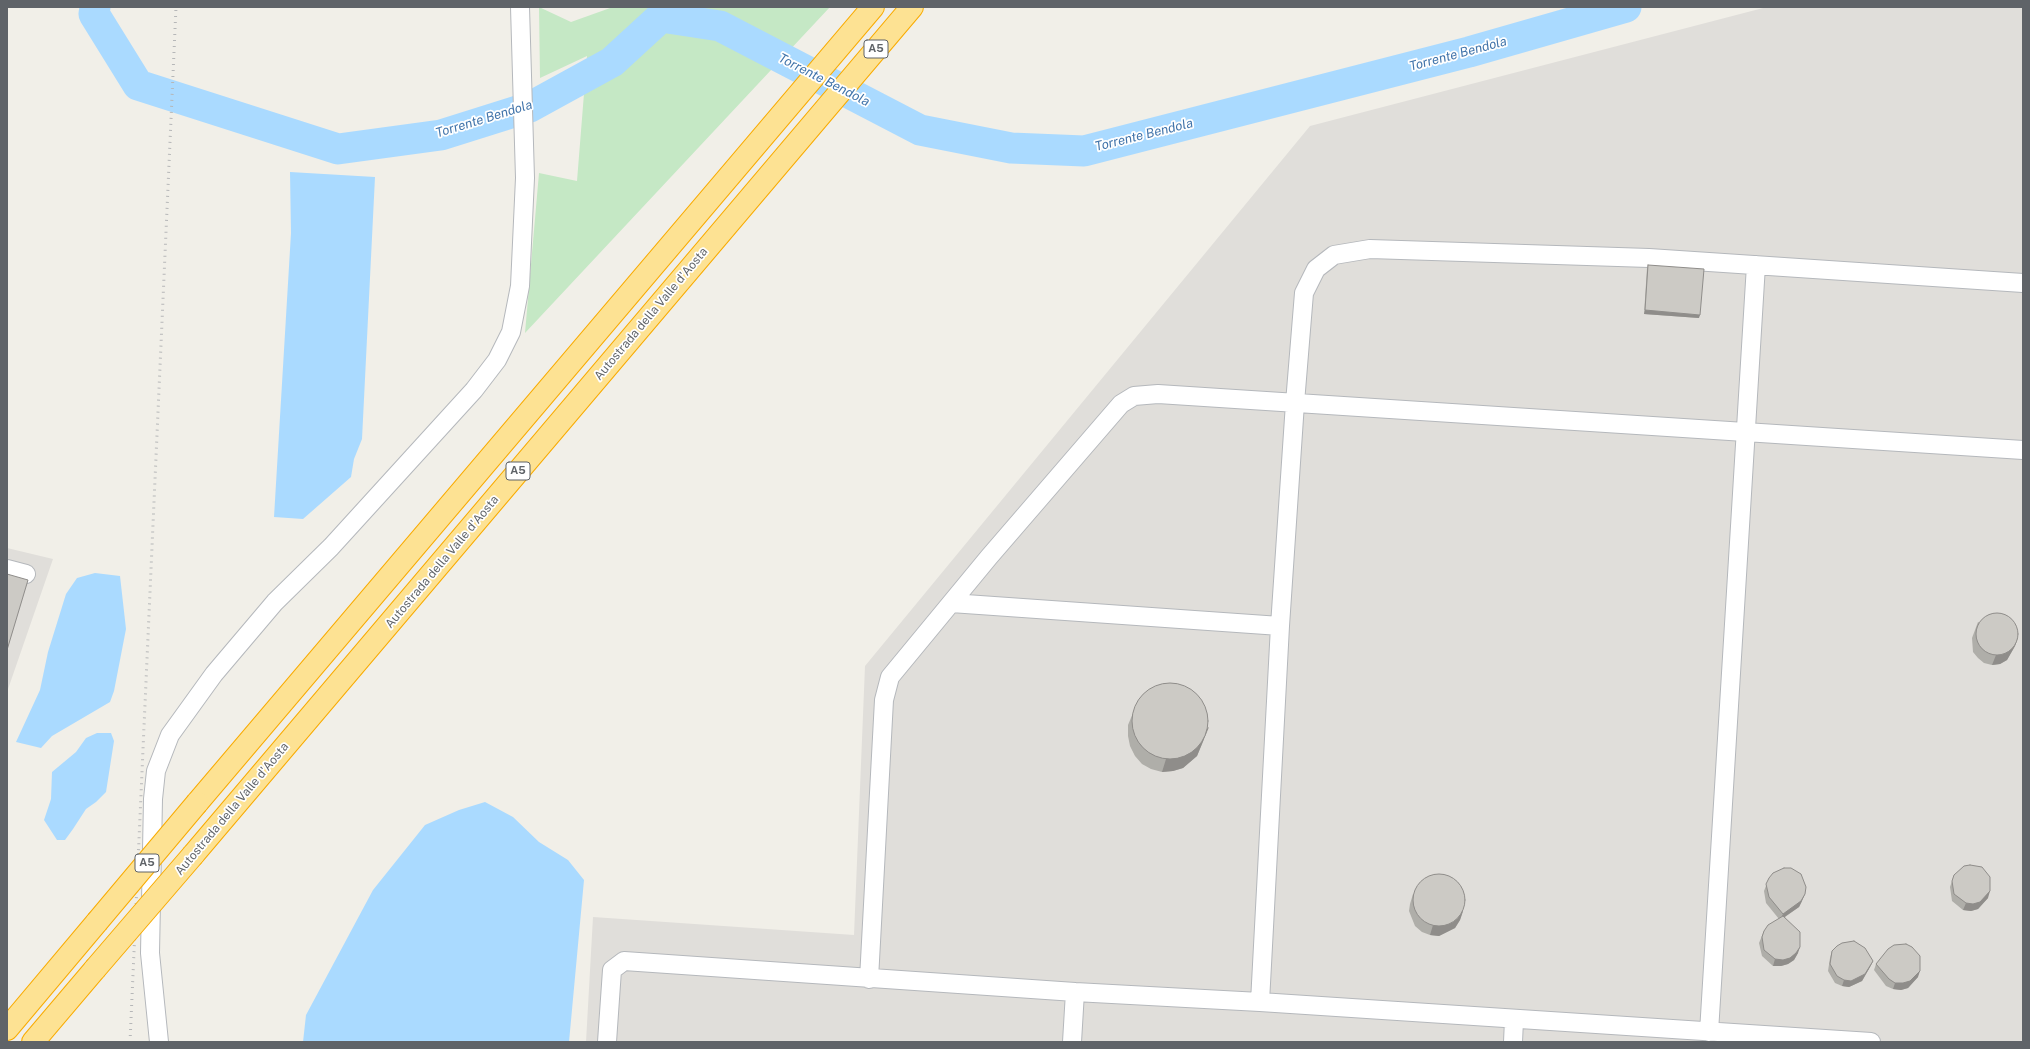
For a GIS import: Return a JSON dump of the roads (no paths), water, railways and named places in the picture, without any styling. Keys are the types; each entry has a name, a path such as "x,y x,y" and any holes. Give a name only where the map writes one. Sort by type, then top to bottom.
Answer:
{"highway":[{"name":"A5","path":"7,1029 197,803 813,80 873,7"},
{"name":"Autostrada della Valle d'Aosta","path":"33,1042 910,8"}],"street":[{"path":"159,1042 150,953 153,799 156,770 161,754 170,735 189,706 275,602 330,547 474,390 497,360 511,332 520,286 525,178 520,7"},
{"path":"1260,1002 1280,626 1295,403 1304,293 1316,269 1334,255 1370,250 1649,258 2023,283"},
{"path":"1709,1032 1744,432 1756,265"},
{"path":"869,979 884,700 890,677 951,603 1121,404 1134,396 1158,394 2023,450"},
{"path":"7,569 26,574"},
{"path":"951,603 1280,626"},
{"path":"607,1042 612,970 624,961 869,979 1260,1002 1514,1020 1871,1042"},
{"path":"1072,1042 1075,992"},
{"path":"1513,1042 1514,1020"}],"water":[{"path":"290,172 375,177 362,439 354,459 351,477 303,519 274,517 291,233"},
{"path":"95,573 120,576 126,629 114,691 110,702 52,736 41,748 16,742 40,690 48,652 66,594 77,578"},
{"path":"97,733 111,733 114,741 106,792 86,809 65,840 57,840 44,820 51,799 52,772 76,752 86,738"},
{"path":"485,802 513,817 539,842 568,860 584,880 569,1042 303,1042 306,1015 373,890 425,825 459,810"}],"waterway":[{"name":"Torrente Bendola","path":"95,7 94,14 138,85 338,149 441,135 530,107 612,62 661,17 720,26 920,130 1011,148 1084,151 1469,52 1626,7"}],"railway":[{"path":"130,1042 176,7"}]}
